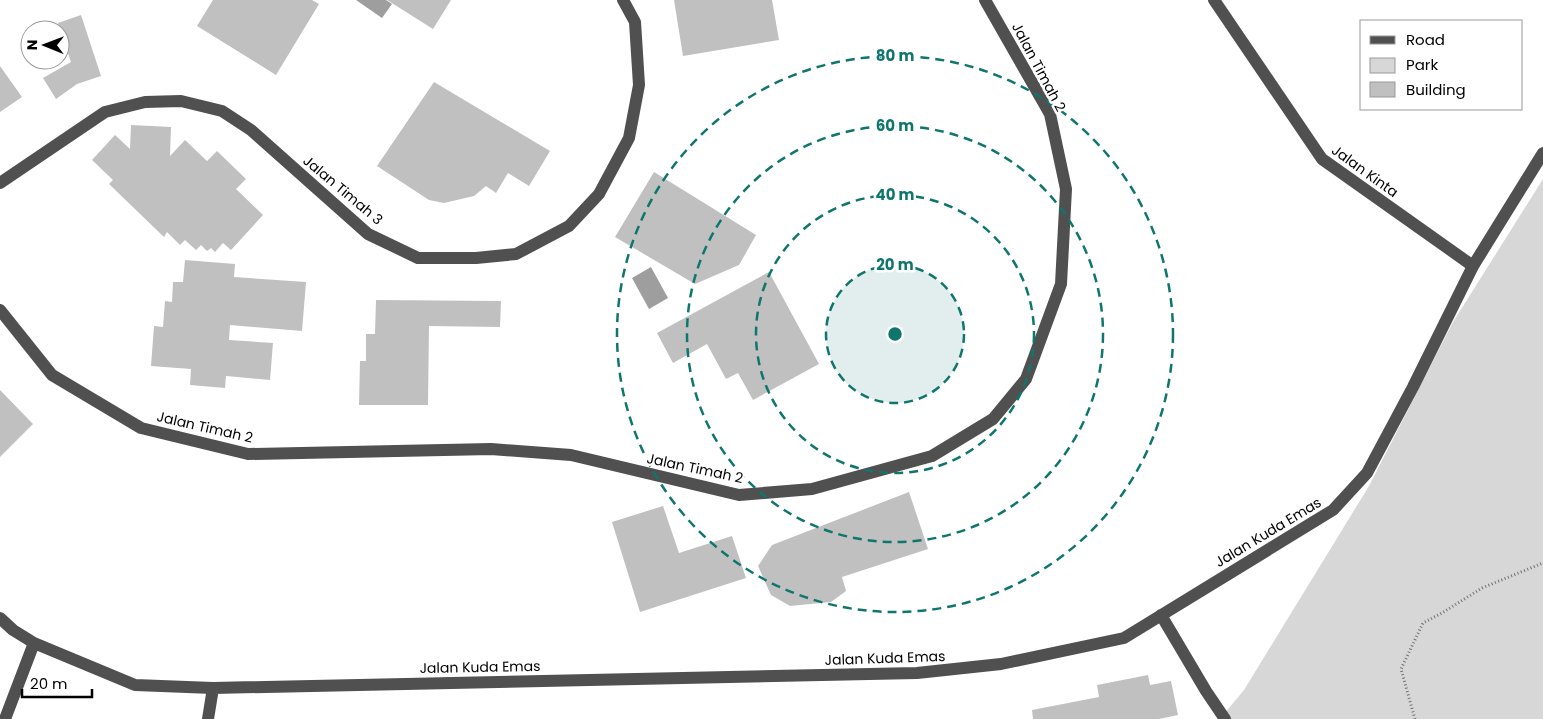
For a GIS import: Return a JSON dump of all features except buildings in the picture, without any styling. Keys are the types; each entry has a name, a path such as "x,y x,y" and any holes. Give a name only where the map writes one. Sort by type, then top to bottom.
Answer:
{"street":[{"name":"Jalan Timah 3","path":"0,183 105,112 145,102 181,101 222,111 251,130 368,234 418,258 476,258 516,254 569,226 599,194 629,138 639,85 635,22 623,0"},
{"name":"Jalan Timah 2","path":"0,310 52,375 141,428 248,454 491,448 571,455 739,495 812,489 932,456 993,419 1026,380 1061,284 1066,189 1050,114 985,0"},
{"name":"Jalan Kinta","path":"1214,0 1322,159 1473,266"},
{"name":"Jalan Kuda Emas","path":"0,618 13,630 34,643 135,685 213,688 917,674 1001,664 1124,638 1333,510 1367,473 1413,387 1473,266 1543,153"},
{"path":"1161,615 1206,691 1225,719"},
{"path":"5,719 34,643"},
{"path":"208,719 213,688"}],"path":[{"path":"1415,719 1401,669 1423,623 1442,614 1482,588 1543,564"}],"green space":[{"path":"1543,179 1543,719 1220,719 1244,690 1369,486 1453,322"}],"shaded area":[{"path":"356,0 386,0 392,4 382,18"},
{"path":"651,267 668,298 649,309 632,278"}]}
